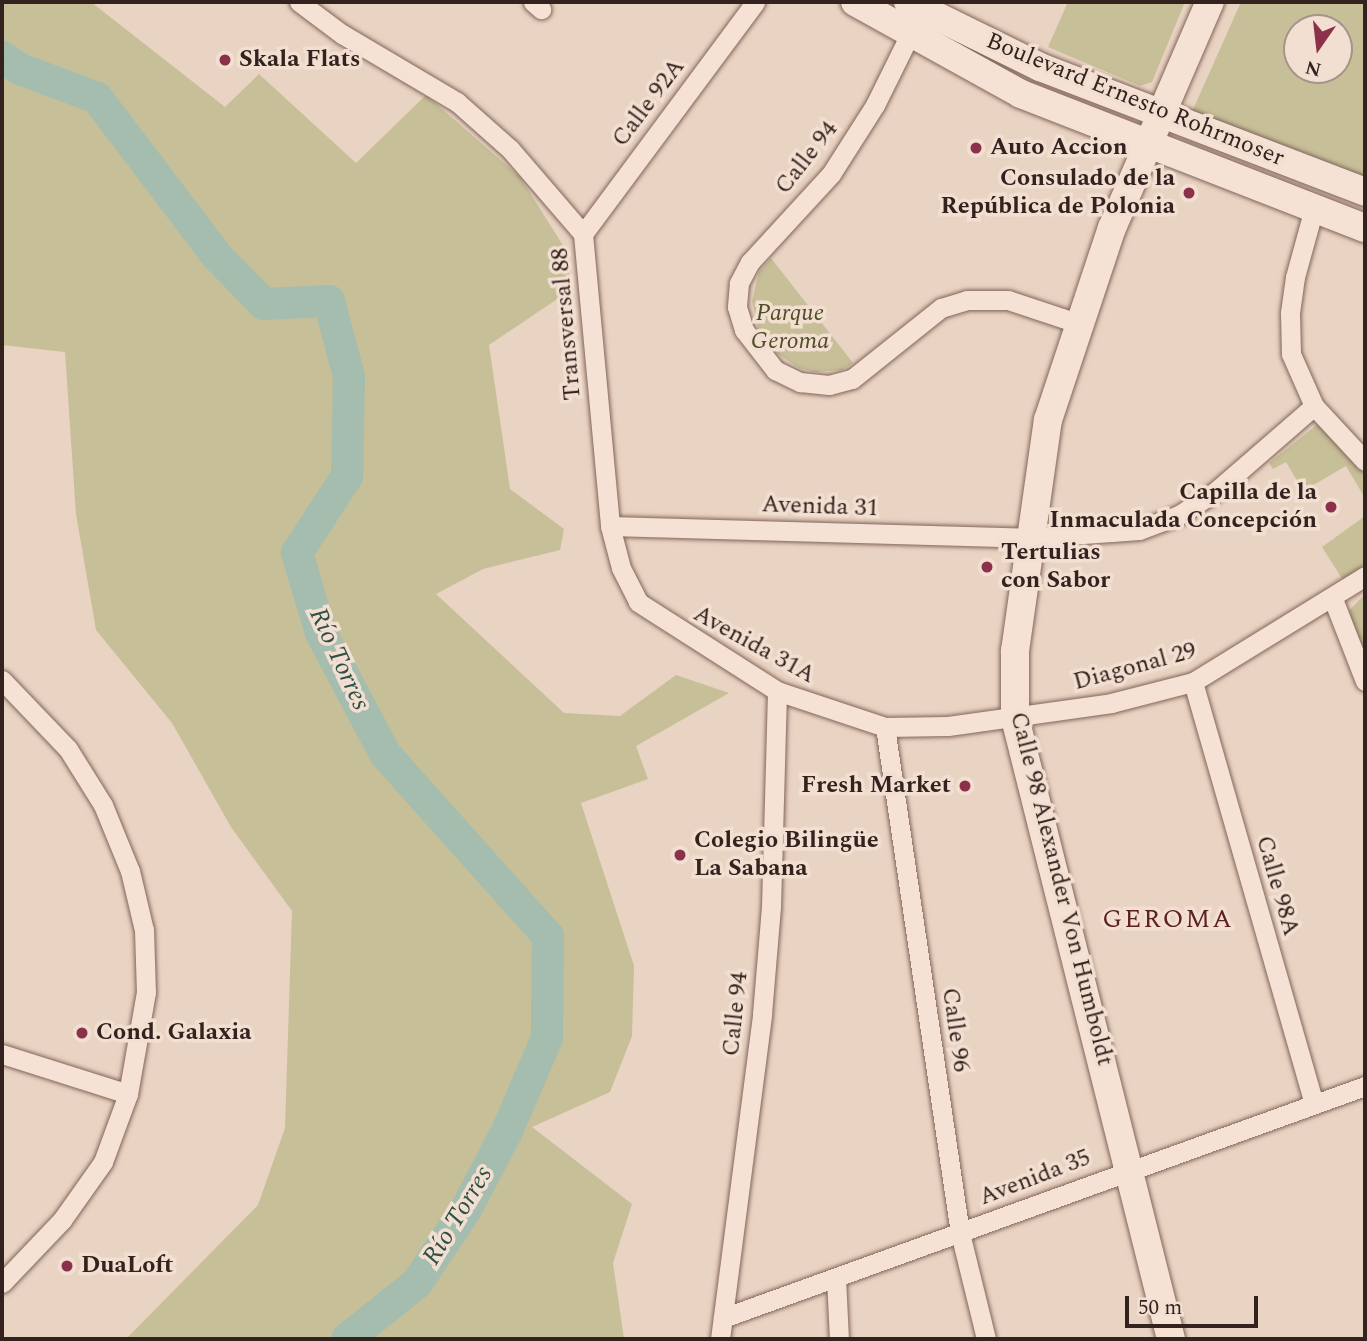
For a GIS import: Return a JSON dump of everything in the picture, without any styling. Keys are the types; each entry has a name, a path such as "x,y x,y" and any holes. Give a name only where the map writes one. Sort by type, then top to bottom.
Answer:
{"street":[{"name":"Transversal 88","path":"299,2 342,34 457,102 510,149 583,234 610,526 621,568"},
{"name":"Calle 92A","path":"583,234 755,2"},
{"name":"Boulevard Ernesto Rohrmoser","path":"855,2 909,35 1021,94 1365,228"},
{"name":"Calle 98 Alexander Von Humboldt","path":"1171,1339 1015,718 1015,651 1028,538 1048,420 1077,323 1161,112 1210,2"},
{"name":"Boulevard Ernesto Rohrmoser","path":"915,6 1040,66 1365,192"},
{"name":"Calle 94","path":"915,6 909,35 875,105 831,174 750,262 739,283 737,307 744,330 775,370 800,382 829,385 852,379 941,309 967,300 1008,300 1077,323"},
{"path":"1314,208 1290,313 1292,354 1314,406 1365,461"},
{"name":"Avenida 31","path":"610,526 1028,538 1139,530 1179,515 1215,492 1314,406"},
{"name":"Avenida 31A","path":"621,568 638,602 777,691 885,726 948,726 1015,718"},
{"name":"Diagonal 29","path":"1015,718 1111,703 1193,682 1332,599 1365,576"},
{"path":"1332,599 1365,681"},
{"path":"2,680 68,749 103,805 130,871 144,930 146,992 128,1094 103,1161 62,1220 2,1283"},
{"name":"Calle 98A","path":"1193,682 1314,1104"},
{"name":"Calle 94","path":"720,1339 762,1014 771,908 777,691"},
{"name":"Calle 96","path":"885,726 960,1233 986,1339"},
{"path":"2,1054 128,1094"},
{"name":"Avenida 35","path":"723,1318 1365,1086"},
{"path":"836,1278 839,1339"}],"green space":[{"path":"2,2 91,2 225,107 259,74 356,163 426,95 520,177 564,247 572,289 489,345 510,489 564,529 560,550 483,569 436,594 564,713 620,716 676,675 729,693 636,746 648,779 581,803 634,966 632,1036 610,1092 532,1127 632,1204 613,1263 624,1339 126,1339 258,1205 285,1128 292,911 231,827 172,723 96,630 76,514 65,352 2,345"},
{"path":"1068,2 1185,2 1152,82 1140,86 1048,47"},
{"path":"1241,2 1365,2 1365,181 1191,114"},
{"name":"Parque Geroma","path":"771,258 853,363 842,370 815,372 799,368 770,349 760,336 752,301 759,272"},
{"path":"1323,420 1365,467 1365,498 1346,466 1303,491 1286,462 1273,469 1269,463"},
{"path":"1365,516 1365,565 1343,580 1322,547"},
{"path":"1365,594 1365,653 1348,612"}],"waterway":[{"name":"Río Torres","path":"2,57 20,69 97,98 217,256 264,304 329,301 349,376 347,476 297,553 321,633 385,754 548,936 547,1038 506,1133 465,1211 417,1283 347,1339"}],"place":[{"name":"Skala Flats","path":"225,60"},
{"name":"Auto Accion","path":"976,148"},
{"name":"Consulado de la República de Polonia","path":"1189,193"},
{"name":"Capilla de la Inmaculada Concepción","path":"1331,507"},
{"name":"Tertulias con Sabor","path":"987,567"},
{"name":"Fresh Market","path":"965,786"},
{"name":"Colegio Bilingüe La Sabana","path":"680,855"},
{"name":"Cond. Galaxia","path":"82,1033"},
{"name":"DuaLoft","path":"67,1266"}],"district":[{"name":"GEROMA","path":"1168,920"}]}
